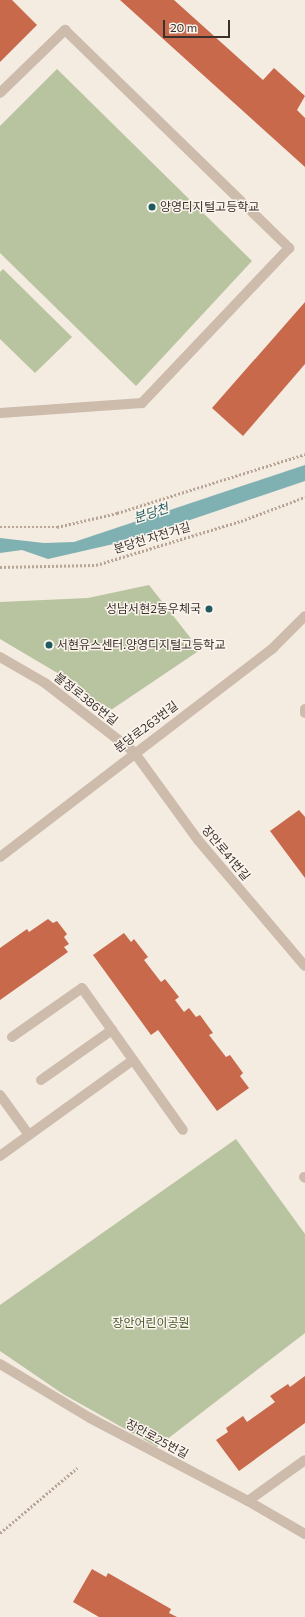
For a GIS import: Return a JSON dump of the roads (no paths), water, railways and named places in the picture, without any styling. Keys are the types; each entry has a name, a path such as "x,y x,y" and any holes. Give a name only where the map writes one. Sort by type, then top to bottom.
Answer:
{"street":[{"path":"0,93 65,30 289,248 142,403 0,413"},
{"name":"분당로263번길","path":"0,857 134,752 273,648 305,616"},
{"name":"불정로386번길","path":"0,657 52,688 134,752"},
{"name":"장안로41번길","path":"134,752 198,840 305,966"},
{"path":"12,1037 82,988 183,1130"},
{"path":"41,1080 112,1030"},
{"path":"0,1156 133,1060"},
{"path":"0,1094 29,1135"},
{"name":"장안로25번길","path":"0,1364 90,1418 248,1501 305,1534"},
{"path":"248,1501 305,1460"}],"water":[{"path":"305,465 305,481 131,540 48,559 22,550 0,553 0,538 44,543 74,542"}],"place":[{"name":"양영디지털고등학교","path":"152,207"},
{"name":"성남서현2동우체국","path":"209,609"},
{"name":"서현유스센터.양영디지털고등학교","path":"49,645"}],"water label":[{"name":"분당천","path":"151,513"}],"park label":[{"name":"장안어린이공원","path":"151,1323"}]}
